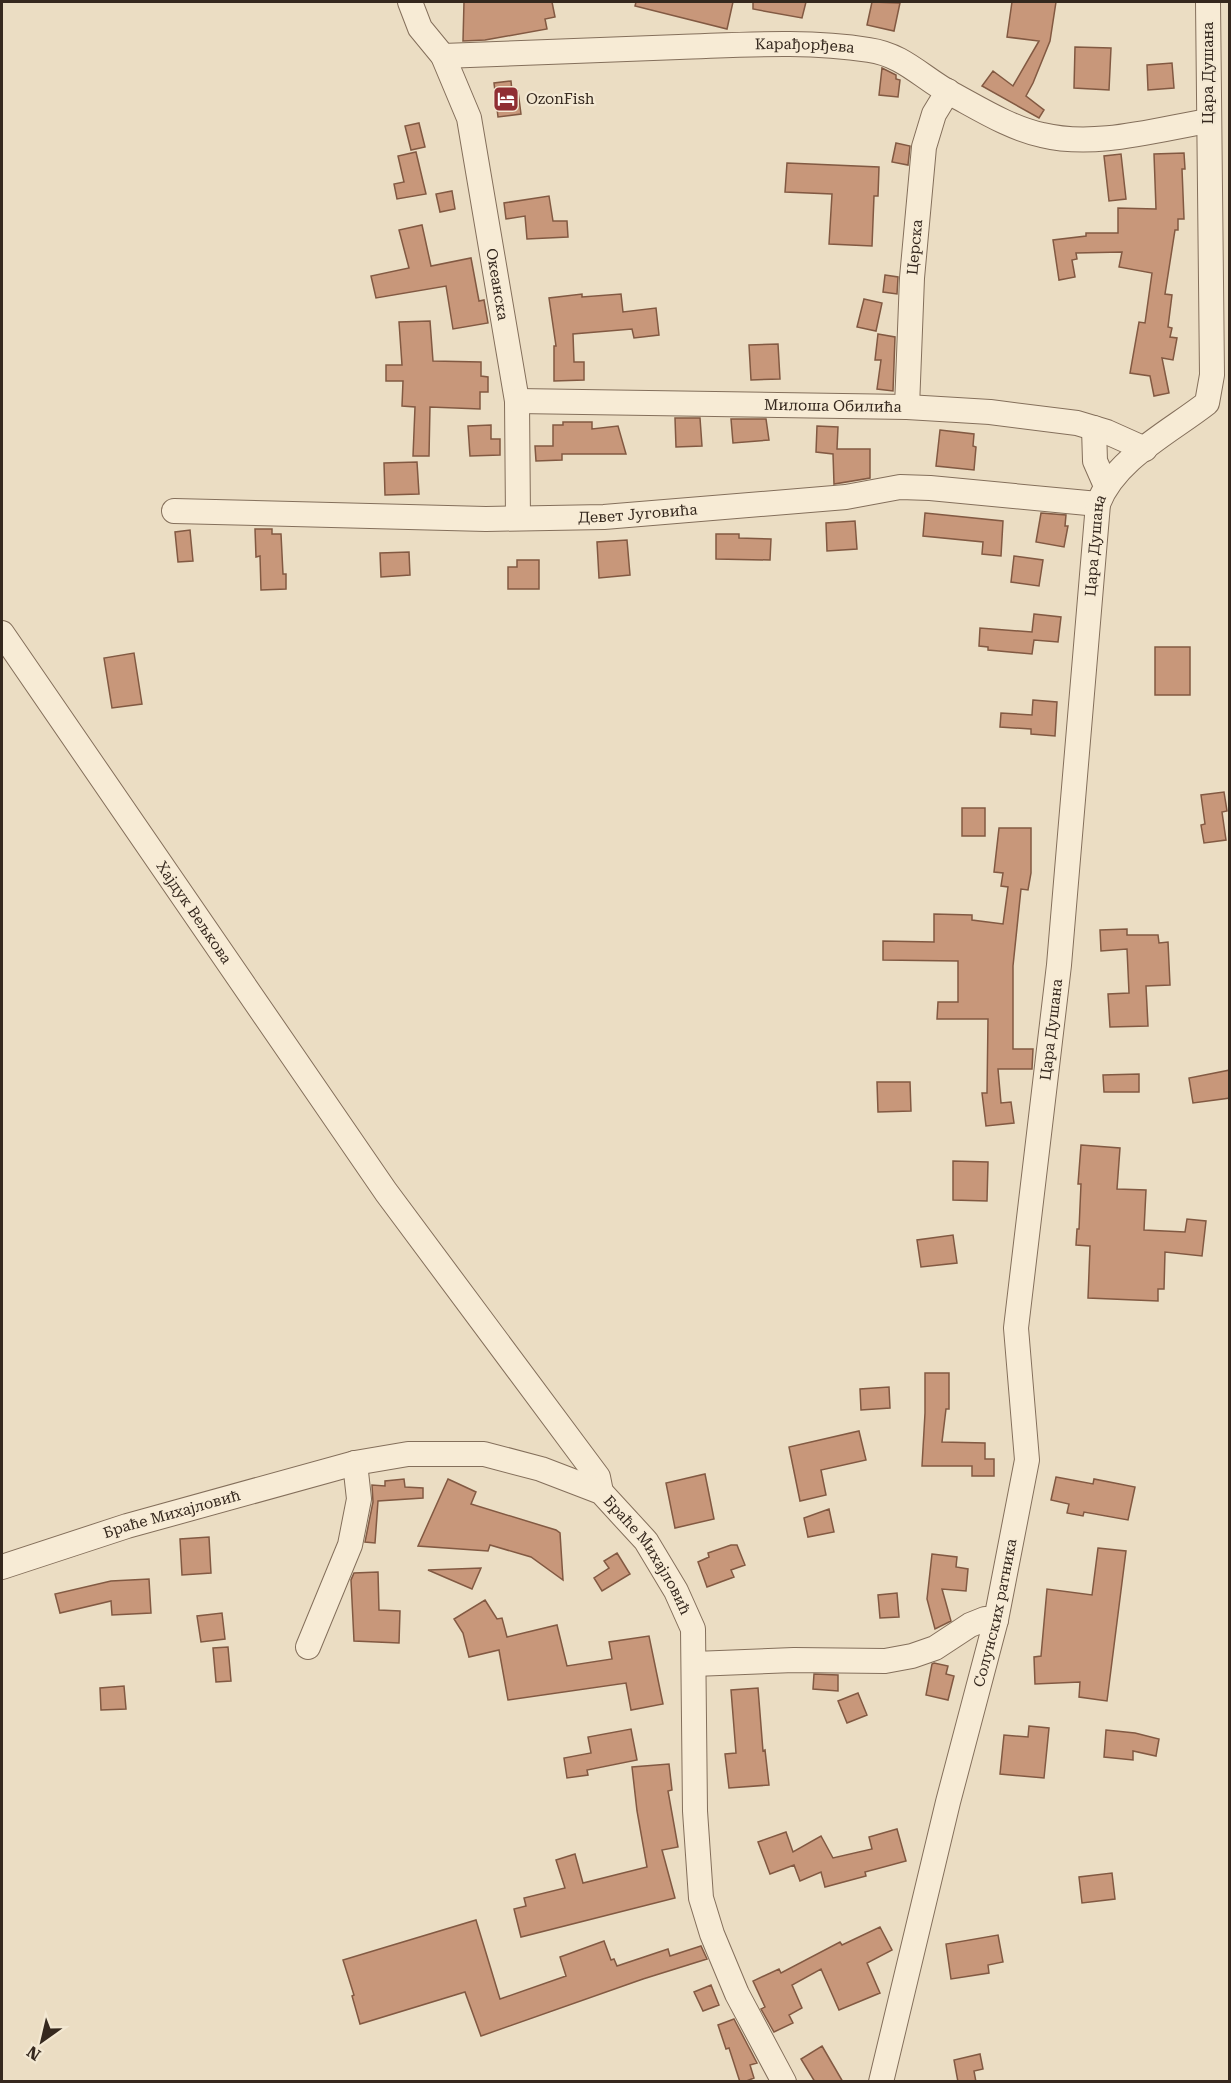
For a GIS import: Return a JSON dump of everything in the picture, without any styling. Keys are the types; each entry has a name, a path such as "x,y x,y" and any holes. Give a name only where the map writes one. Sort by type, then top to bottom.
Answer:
{"street":[{"path":"410,2 420,28 443,56"},
{"name":"Цара Душана","path":"1039,1136 1059,965 1102,495 1118,471 1145,449 1218,403 1212,375 1208,2"},
{"name":"Карађорђева","path":"443,56 791,44 865,49 886,53 948,92 1000,120 1042,135 1071,139 1112,138 1208,121"},
{"name":"Океанска","path":"443,56 469,118 517,401 518,518"},
{"name":"Церска","path":"907,407 912,278 924,147 934,114 948,92"},
{"name":"Милоша Обилића","path":"517,401 907,407 1001,413 1056,419 1094,428 1145,449"},
{"path":"1094,428 1095,461 1102,495"},
{"name":"Девет Југовића","path":"174,511 518,518 603,517 846,497 900,487 1102,495"},
{"name":"Хајдук Вељкова","path":"2,633 386,1192 597,1478 601,1492"},
{"name":"Солунских ратника","path":"881,2082 948,1802 996,1620 1027,1460 1016,1328 1039,1136"},
{"name":"Браће Михајловић","path":"2,1567 127,1526 355,1462 408,1454 484,1454 541,1469 601,1492 646,1541 676,1591 693,1629 695,1811 701,1898 712,1934 737,1994 784,2082"},
{"path":"308,1647 350,1545 359,1499 355,1462"},
{"path":"694,1664 794,1660 885,1660 912,1656 935,1648 970,1625 985,1619 996,1620"}],"building":[{"path":"464,2 552,2 555,17 545,19 547,29 485,40 463,41"},
{"path":"636,2 733,2 727,29 635,6"},
{"path":"753,2 806,2 802,18 753,9"},
{"path":"872,2 900,3 894,31 867,25"},
{"path":"1012,2 1056,2 1050,41 1026,96 1044,110 1039,118 982,86 993,71 1013,86 1039,41 1007,37"},
{"path":"1075,47 1111,48 1109,90 1074,88"},
{"path":"1172,63 1174,88 1148,90 1147,65"},
{"path":"882,68 896,75 896,79 900,80 898,97 879,95"},
{"path":"511,81 512,91 518,91 521,114 498,117 494,83"},
{"path":"419,123 425,147 411,150 405,126"},
{"path":"896,143 910,146 908,165 892,162"},
{"path":"416,152 426,194 397,199 394,184 404,182 398,156"},
{"path":"1184,153 1185,169 1182,169 1184,219 1178,219 1178,230 1175,230 1165,294 1172,295 1168,327 1172,328 1170,337 1177,338 1173,360 1162,358 1169,393 1154,396 1150,376 1130,373 1139,322 1145,323 1152,273 1119,267 1122,252 1076,253 1077,259 1072,260 1075,277 1059,280 1053,240 1086,236 1086,233 1118,233 1118,208 1156,209 1154,154"},
{"path":"1121,154 1126,199 1109,201 1104,156"},
{"path":"787,163 879,167 878,196 874,196 872,246 829,244 832,194 785,192"},
{"path":"452,191 455,209 440,212 436,194"},
{"path":"549,196 553,221 567,221 568,237 527,239 525,216 506,219 504,203"},
{"path":"422,225 431,266 471,258 479,301 484,300 488,323 453,329 446,286 376,298 371,276 409,268 399,230"},
{"path":"885,275 898,277 897,294 883,292"},
{"path":"582,294 582,297 621,294 623,312 656,308 659,335 634,338 632,329 573,334 574,362 584,362 584,380 554,381 554,346 556,346 549,298"},
{"path":"864,299 882,303 876,331 857,327"},
{"path":"430,321 433,361 481,362 481,376 488,377 488,392 480,392 480,409 430,407 429,456 413,456 415,407 402,406 403,381 386,381 386,365 402,365 399,322"},
{"path":"878,334 895,337 893,391 877,389 881,360 875,360"},
{"path":"778,344 780,379 751,380 749,345"},
{"path":"675,418 700,418 702,446 676,447"},
{"path":"731,419 766,419 769,440 733,443"},
{"path":"563,422 592,422 592,429 618,426 626,454 562,454 562,460 536,461 535,446 553,446 553,425 563,425"},
{"path":"491,425 491,439 500,439 500,455 470,456 468,426"},
{"path":"817,426 838,427 837,449 870,449 870,478 834,484 833,454 816,452"},
{"path":"940,430 974,434 973,446 976,447 974,470 936,466"},
{"path":"417,462 419,494 385,495 384,463"},
{"path":"925,513 1003,521 1001,556 982,554 983,542 923,536"},
{"path":"1041,513 1066,515 1065,526 1068,526 1064,547 1036,542"},
{"path":"855,521 857,549 827,551 826,523"},
{"path":"255,529 272,529 272,534 281,534 286,589 261,590 260,556 256,557"},
{"path":"190,530 193,561 178,562 175,532"},
{"path":"716,534 739,534 739,538 771,539 770,560 716,559"},
{"path":"627,540 630,575 599,578 597,542"},
{"path":"409,552 410,575 381,577 380,553"},
{"path":"1014,556 1043,560 1039,586 1011,582"},
{"path":"517,560 539,560 539,589 508,589 508,567 517,567"},
{"path":"1034,614 1061,617 1058,642 1034,640 1032,654 988,650 988,647 979,646 980,628 1032,632"},
{"path":"1155,647 1190,647 1190,695 1155,695"},
{"path":"134,653 142,704 112,708 104,658"},
{"path":"1033,700 1057,702 1055,736 1031,734 1031,729 1000,727 1001,713 1032,715"},
{"path":"1224,792 1227,811 1222,812 1226,840 1204,843 1201,825 1205,824 1201,795"},
{"path":"962,808 985,808 985,836 962,836"},
{"path":"999,828 1031,828 1031,873 1028,890 1021,889 1013,966 1013,1049 1033,1049 1032,1069 998,1069 1001,1103 1011,1102 1014,1123 986,1126 982,1093 987,1093 988,1019 937,1019 938,1002 958,1002 958,961 883,960 883,941 934,942 934,914 972,915 972,920 1003,924 1008,887 1001,886 1003,873 994,872"},
{"path":"1127,929 1127,935 1158,935 1159,943 1168,942 1170,985 1146,986 1148,1026 1110,1027 1108,994 1129,993 1127,949 1101,951 1100,930"},
{"path":"1230,1070 1230,1098 1193,1103 1189,1078"},
{"path":"1139,1074 1139,1092 1104,1092 1103,1075"},
{"path":"877,1082 910,1082 911,1111 878,1112"},
{"path":"1081,1145 1120,1148 1117,1189 1146,1190 1144,1230 1185,1232 1187,1219 1206,1221 1202,1256 1165,1252 1164,1289 1158,1289 1158,1301 1088,1298 1090,1246 1076,1245 1077,1229 1079,1229 1081,1184 1078,1184"},
{"path":"953,1161 988,1162 987,1201 953,1200"},
{"path":"953,1235 957,1263 921,1267 917,1240"},
{"path":"925,1373 949,1373 949,1409 946,1409 942,1442 985,1443 985,1459 994,1459 994,1476 972,1476 972,1466 922,1466"},
{"path":"889,1387 890,1408 861,1410 860,1389"},
{"path":"859,1431 866,1460 821,1470 826,1495 800,1501 789,1447"},
{"path":"705,1474 714,1519 675,1528 666,1483"},
{"path":"1056,1477 1093,1484 1094,1479 1135,1487 1128,1520 1084,1512 1083,1516 1067,1513 1069,1504 1051,1500"},
{"path":"404,1479 405,1487 423,1488 423,1498 378,1501 375,1543 365,1542 373,1502 372,1485 385,1486 385,1481"},
{"path":"448,1479 476,1492 471,1504 560,1533 563,1580 531,1557 490,1545 488,1551 418,1546"},
{"path":"829,1509 834,1532 808,1537 804,1518"},
{"path":"209,1537 211,1573 182,1575 180,1539"},
{"path":"737,1545 745,1565 731,1570 734,1577 707,1587 698,1562 709,1557 708,1553"},
{"path":"1098,1548 1126,1551 1107,1701 1079,1697 1080,1682 1035,1684 1034,1657 1041,1656 1047,1589 1092,1595"},
{"path":"617,1553 630,1574 602,1591 594,1578 609,1568 604,1561"},
{"path":"932,1554 957,1557 956,1567 968,1569 966,1591 942,1589 951,1621 935,1629 927,1599"},
{"path":"481,1568 472,1589 428,1570"},
{"path":"378,1572 379,1610 400,1611 399,1643 354,1641 351,1580 354,1573"},
{"path":"149,1579 151,1613 112,1615 111,1601 60,1613 55,1594 111,1581"},
{"path":"897,1593 899,1617 880,1618 878,1595"},
{"path":"485,1600 497,1619 502,1618 507,1637 557,1625 567,1666 612,1659 609,1642 649,1636 663,1704 631,1710 626,1683 508,1700 499,1650 469,1657 463,1633 454,1619"},
{"path":"222,1613 225,1639 201,1642 197,1616"},
{"path":"228,1647 231,1681 216,1682 213,1648"},
{"path":"934,1663 948,1666 946,1674 954,1676 948,1700 926,1695"},
{"path":"814,1674 838,1675 838,1691 813,1689"},
{"path":"124,1686 126,1709 101,1710 100,1688"},
{"path":"758,1688 763,1751 765,1750 769,1785 729,1788 725,1754 736,1753 731,1690"},
{"path":"858,1693 867,1715 847,1723 838,1701"},
{"path":"1029,1726 1049,1728 1044,1778 1000,1774 1004,1735 1028,1737"},
{"path":"631,1729 637,1760 587,1770 588,1775 567,1778 564,1758 591,1753 588,1737"},
{"path":"1106,1730 1135,1733 1159,1739 1156,1756 1133,1751 1133,1760 1104,1757"},
{"path":"669,1764 672,1790 668,1791 678,1847 662,1850 675,1898 521,1937 514,1909 526,1906 524,1898 565,1888 556,1860 575,1854 583,1883 647,1867 632,1767"},
{"path":"897,1829 906,1861 865,1872 866,1876 825,1887 821,1872 800,1881 794,1865 770,1874 758,1842 786,1832 793,1852 821,1836 833,1858 872,1849 869,1837"},
{"path":"1112,1873 1115,1899 1082,1903 1079,1877"},
{"path":"476,1920 500,1999 566,1976 560,1957 604,1941 611,1960 614,1959 617,1966 668,1949 670,1956 701,1946 707,1959 481,2036 465,1992 360,2024 343,1960"},
{"path":"880,1927 892,1950 867,1963 880,1993 839,2010 821,1969 792,1985 802,2008 789,2015 793,2023 774,2032 761,2009 765,2007 753,1981 779,1969 781,1973 840,1942 842,1945"},
{"path":"998,1935 1003,1962 988,1965 989,1973 951,1979 946,1944"},
{"path":"711,1985 719,2005 703,2011 694,1992"},
{"path":"734,2019 757,2063 750,2065 754,2078 744,2082 740,2082 729,2048 726,2049 718,2025"},
{"path":"822,2046 843,2082 815,2082 801,2059"},
{"path":"980,2054 983,2069 974,2071 976,2082 958,2082 954,2060"}],"place":[{"name":"OzonFish","path":"506,99"}]}
